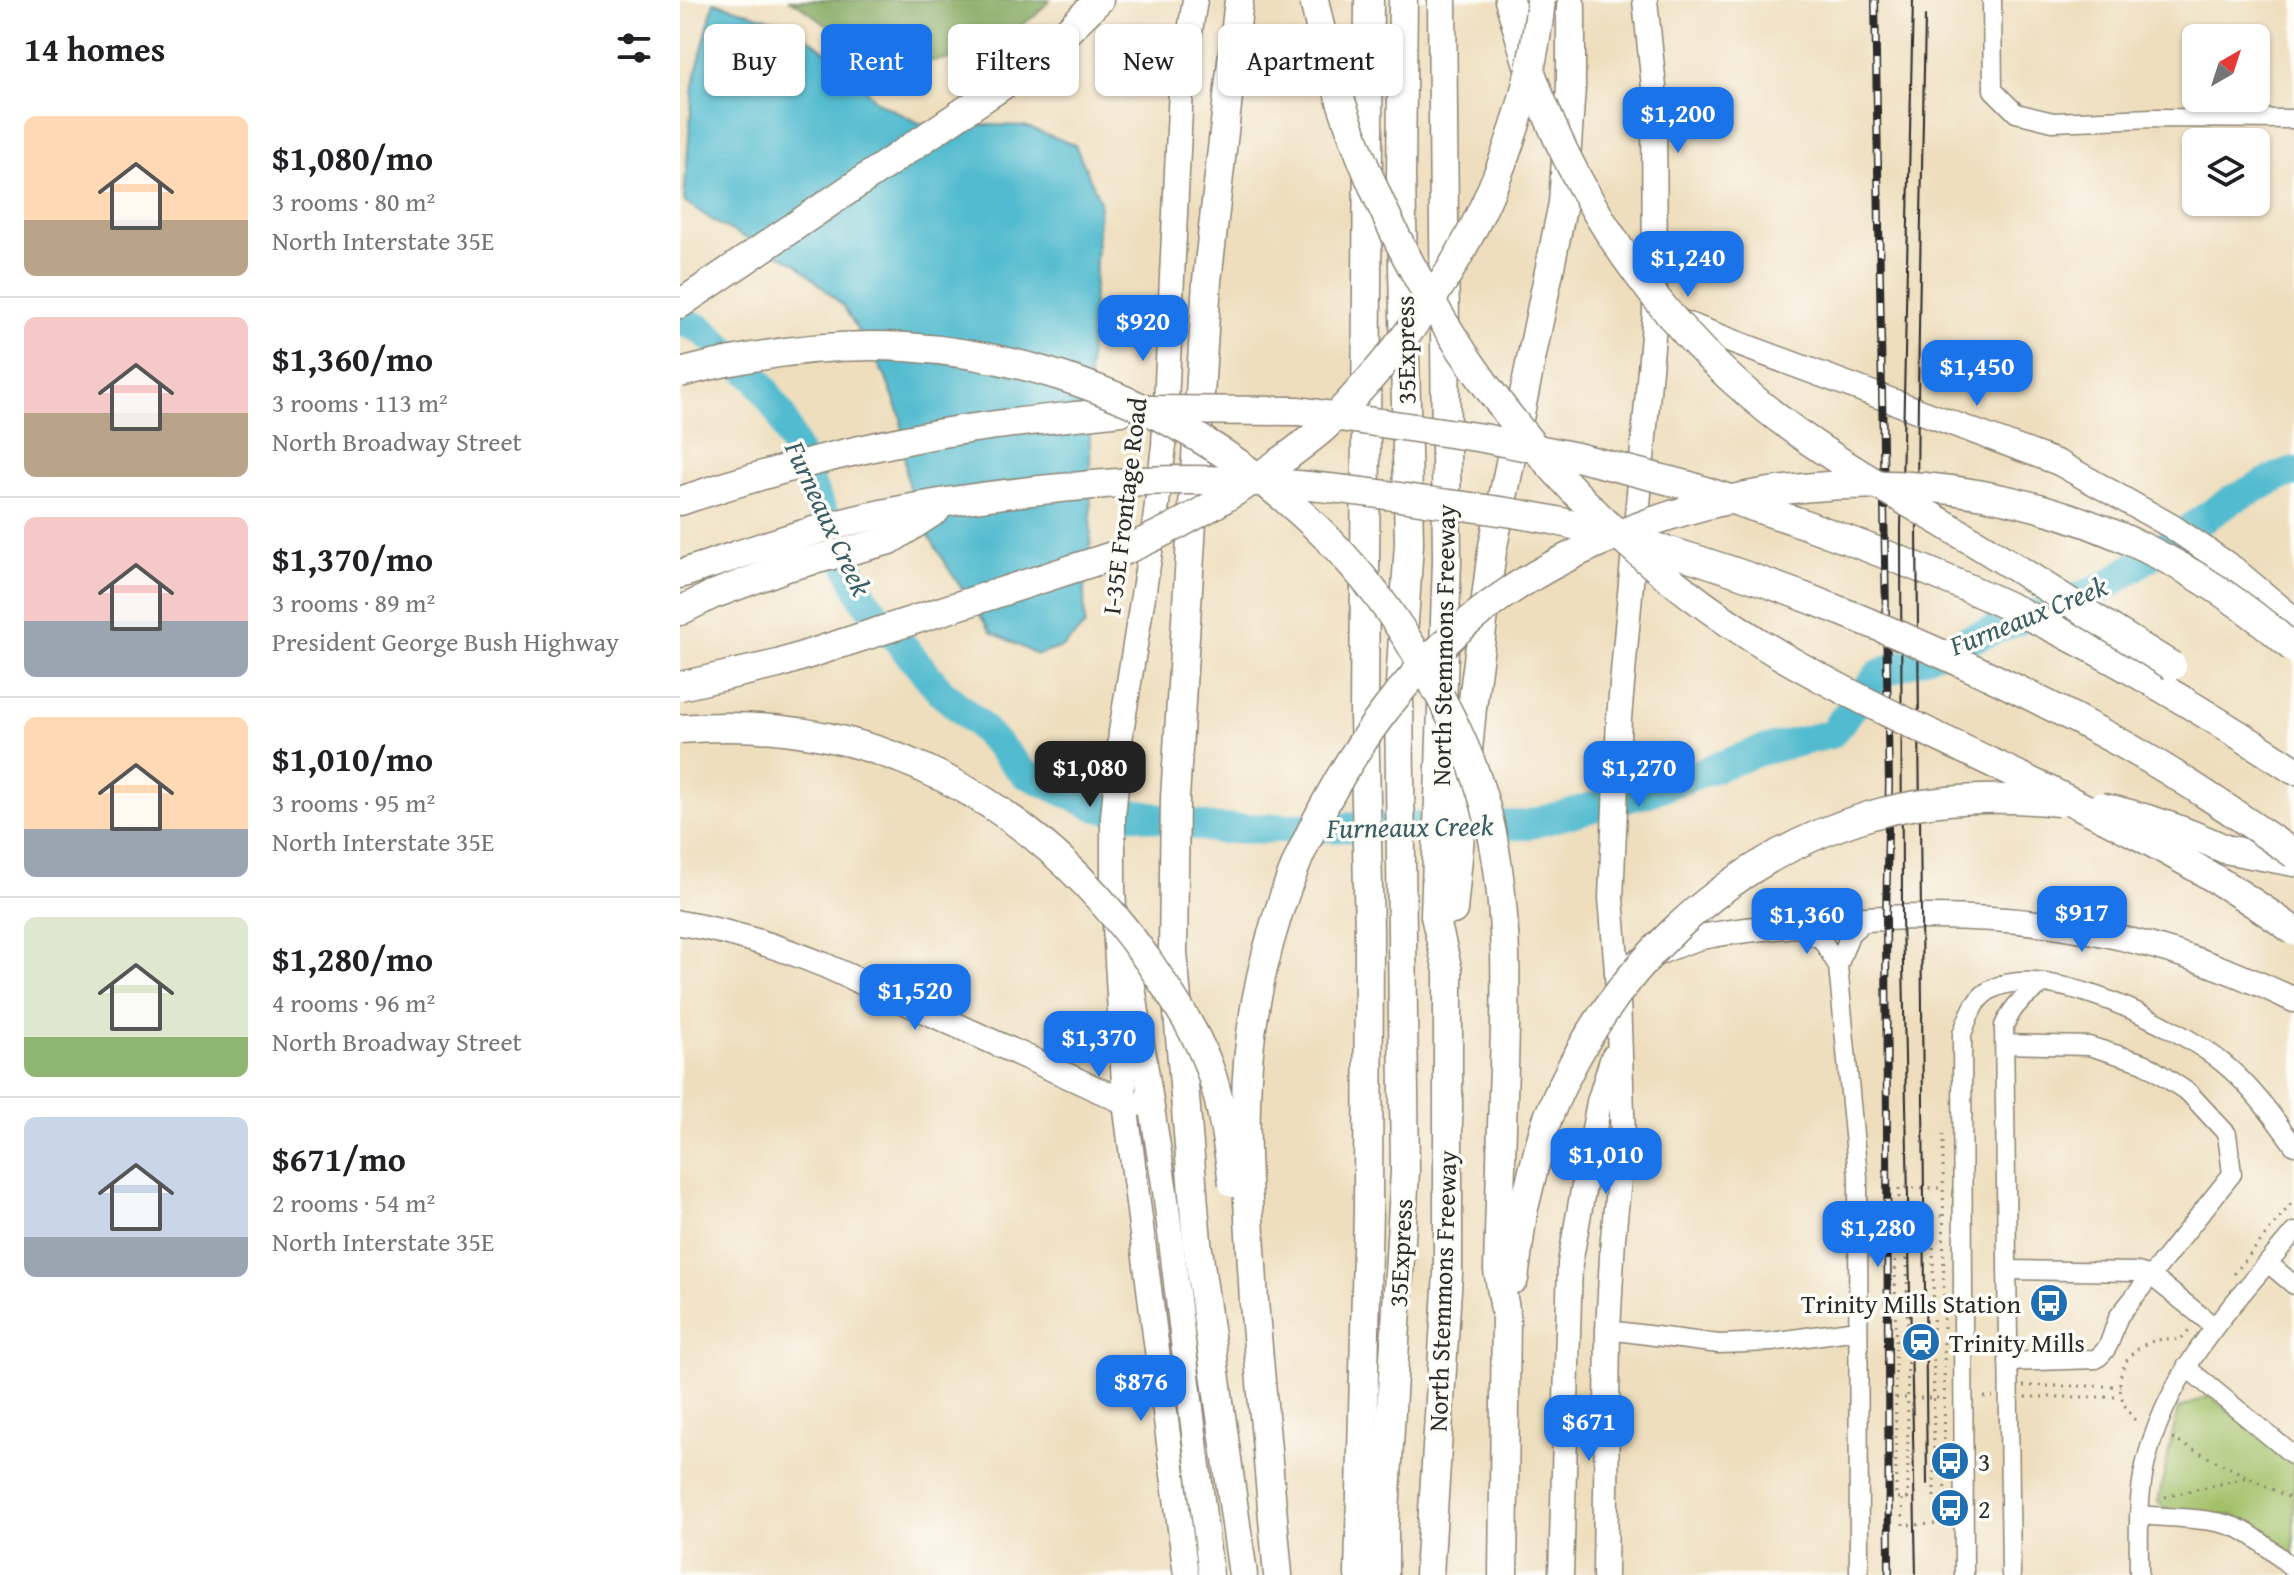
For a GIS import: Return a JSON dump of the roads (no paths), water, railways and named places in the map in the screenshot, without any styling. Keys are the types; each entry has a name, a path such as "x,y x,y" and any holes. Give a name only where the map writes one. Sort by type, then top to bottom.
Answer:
{"highway":[{"path":"680,304 1009,81 1044,54 1099,0"},
{"path":"1239,0 1207,281 1175,798 1173,952 1197,1242 1243,1575"},
{"path":"1314,0 1340,99 1361,155 1383,209 1429,297 1464,355 1499,403 1543,456 1614,531 1707,607 1799,666 2163,850 2269,912 2294,931"},
{"path":"1359,1575 1368,1210 1369,931 1364,715 1369,0"},
{"name":"35Express","path":"1384,1575 1405,1171 1399,700 1409,543 1401,174 1403,0"},
{"name":"North Stemmons Freeway","path":"1429,1575 1448,1273 1448,971 1444,914 1443,734 1447,561 1442,0"},
{"path":"1509,0 1549,123 1597,214 1663,308 1709,359 1770,411 1829,455 2172,666 2243,737"},
{"path":"680,686 778,664 1112,556 1224,501 1321,430 1389,358 1413,327 1479,218 1495,183 1526,95 1535,54 1541,0"},
{"path":"1444,914 1492,551 1563,203 1571,87 1571,3"},
{"path":"680,373 753,356 861,346 954,352 1047,371 1136,405 1217,450 1278,491 1344,555 1392,615 1433,682 1462,741 1489,819 1497,864 1503,927 1498,1270 1506,1315 1503,1575"},
{"path":"680,501 810,462 924,436 1121,411 1299,411 1483,438 1577,457 1690,486 1865,546 1938,575 2065,635 2243,737 2294,770"},
{"path":"680,574 753,548 834,525 951,501 1068,487 1173,480 1231,479 1392,495 1559,522 1672,553 1774,586 1941,655 2049,705 2130,748 2294,854"},
{"path":"1278,1575 1254,1302 1246,1105 1258,997 1283,898 1316,822 1344,769 1376,720 1444,644 1516,587 1599,542 1692,508 1742,495 1824,484 1864,483 1931,487 2027,505 2078,518 2125,536 2243,605 2294,649"},
{"path":"680,611 712,595 787,567 890,540 951,501"},
{"path":"680,729 749,726 789,731 831,738 911,763 954,782 992,804 1040,840 1079,875 1111,910 1158,975 1199,1045 1211,1073 1228,1145 1238,1227 1254,1302"},
{"path":"1506,1315 1523,1212 1534,1167 1548,1117 1569,1070 1599,1019 1642,962 1685,919 1748,871 1842,825 1875,815 1952,801 1997,798 2085,804 2134,813 2225,849 2294,862"}],"main road":[{"name":"I-35E Frontage Road","path":"1113,889 1113,817 1121,732 1164,445 1181,88 1195,0"},
{"path":"1605,1575 1608,1330 1623,1140 1611,898 1619,718 1655,313 1654,87 1645,0"},
{"path":"1655,313 2059,463 2183,535 2234,569 2294,619"},
{"path":"1113,889 1125,1102 1186,1575"},
{"path":"1113,889 1135,986 1153,1107 1211,1575"},
{"path":"1617,971 1701,938 1868,918 1962,915 2079,928 2197,958 2294,1000"},
{"path":"680,923 748,938 813,960 1125,1102 1153,1107"},
{"path":"1561,1575 1570,1263 1599,1102 1619,1040"}],"street":[{"path":"1992,0 1993,90 2016,113 2053,122 2152,118 2294,119"},
{"path":"1859,1575 1858,1177 1838,966 1850,934 1868,918"},
{"path":"1794,925 1822,940 1838,966"},
{"path":"1964,1575 1962,1034 1974,1005 1992,989 2014,983 2044,984 2117,1003 2174,1029 2224,1063 2272,1114 2294,1146"},
{"path":"2011,1575 2004,1026 2011,1011 2024,996 2044,984"},
{"path":"2005,1044 2089,1046 2144,1063 2189,1093 2227,1134 2232,1174 2119,1316 2105,1352 2096,1359 2008,1362"},
{"path":"2139,1575 2139,1515 2144,1468 2171,1390 2215,1327 2294,1232"},
{"path":"2268,1263 2294,1285"},
{"path":"2007,1270 2138,1272 2151,1276 2215,1327"},
{"path":"1608,1330 1719,1344 1771,1342 1857,1330"},
{"path":"2186,1367 2294,1456"},
{"path":"2139,1515 2240,1529 2294,1569"}],"water":[{"path":"714,2 782,24 708,24"},
{"path":"805,37 821,48 821,96 872,96 877,102 919,123 1025,126 1075,145 1100,201 1089,365 1091,541 1084,591 1085,625 1063,647 1037,655 991,632 950,571 914,511 906,474 901,417 885,376 843,306 796,263 718,224 684,201 693,85 704,42 704,96 805,96"}],"waterway":[{"name":"Furneaux Creek","path":"680,320 701,329 758,380 781,415 865,601 942,693 977,723 1024,773 1097,807 1218,829 1527,825 1648,792 1760,751 1831,734 1879,674 2105,587 2231,500 2294,472"}],"tram line":[{"path":"1913,0 1901,529 1902,916 1916,1575"},
{"path":"1925,16 1917,532 1927,1484"}],"railway":[{"path":"1875,0 1889,784 1886,916 1889,1575"}],"place":[{"name":"Trinity Mills Station","path":"2049,1303"},
{"name":"Trinity Mills","path":"1921,1342"},
{"name":"3","path":"1950,1461"},
{"name":"2","path":"1950,1508"}]}
